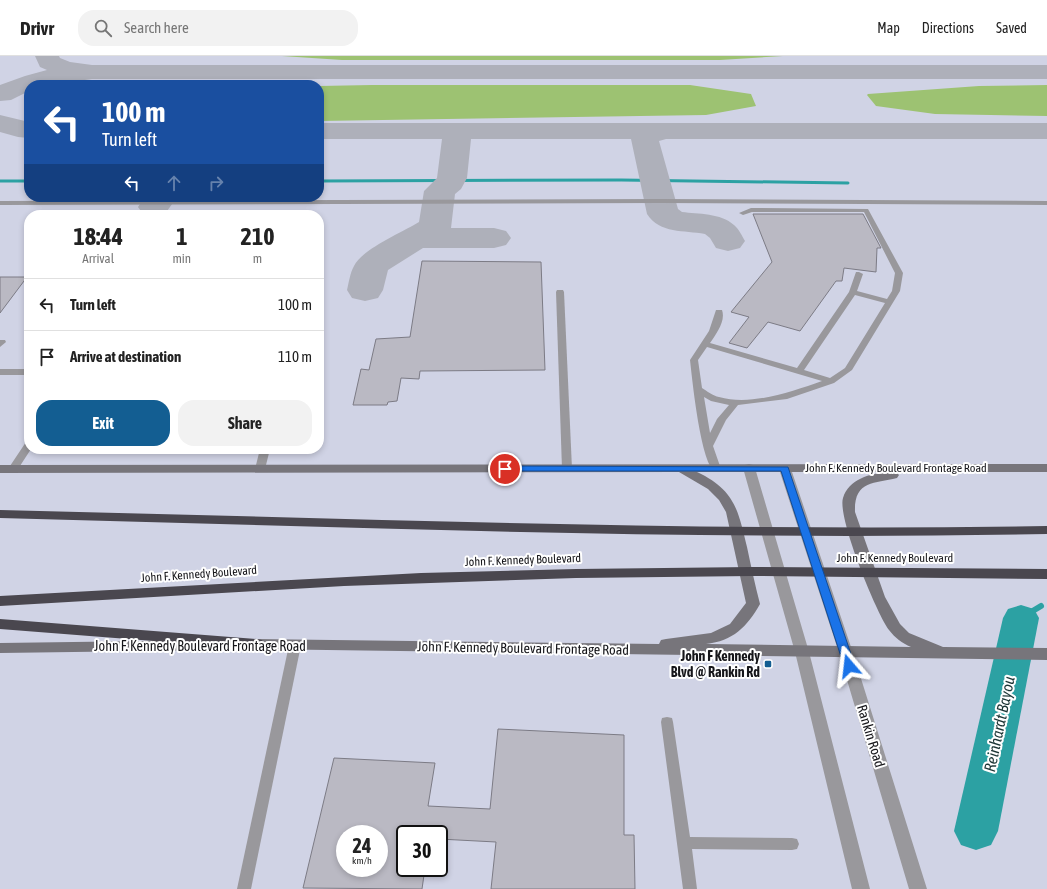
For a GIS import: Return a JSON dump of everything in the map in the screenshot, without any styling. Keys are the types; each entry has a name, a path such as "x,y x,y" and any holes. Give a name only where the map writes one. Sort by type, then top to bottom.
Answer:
{"highway":[{"path":"0,514 654,530 944,532 1047,530"},
{"name":"John F. Kennedy Boulevard","path":"0,601 241,586 512,575 654,572 1047,574"},
{"path":"0,624 257,644"}],"street":[{"path":"749,468 802,652 861,889"},
{"path":"944,654 904,637 894,626 882,608 849,512 849,499 857,486 870,478 950,468"},
{"name":"John F. Kennedy Boulevard Frontage Road","path":"0,469 1047,468"},
{"path":"619,650 713,638 735,628 753,604 732,512 727,499 716,488 701,478 678,469"},
{"name":"Rankin Road","path":"785,469 846,653 918,889"},
{"name":"John F. Kennedy Boulevard Frontage Road","path":"0,648 257,644 846,653 1047,654"}],"lane":[{"path":"0,203 660,201 1047,203"},
{"path":"699,390 714,399 735,403 784,396 830,381 848,370 896,291 899,273 866,210 751,210 743,213"},
{"path":"798,372 853,292 859,274"},
{"path":"560,292 566,469"},
{"path":"853,292 890,302"},
{"path":"716,469 708,446 702,419 694,360 717,327 720,320 719,312"},
{"path":"704,344 830,381"},
{"path":"0,372 24,372"},
{"path":"708,446 722,419 735,403"},
{"path":"13,469 24,452"},
{"path":"260,469 264,454"},
{"path":"244,889 295,645"},
{"path":"667,722 690,889"},
{"path":"683,843 792,844"}],"shaded area":[{"path":"0,56 1047,56 1047,889 0,889"}],"green space":[{"path":"282,56 783,56 720,60 342,60"},
{"path":"690,85 751,94 756,106 706,115 324,121 324,86"},
{"path":"1047,85 1047,116 935,114 876,106 867,95 979,86"}],"building":[{"path":"753,214 863,214 881,248 877,248 876,272 844,268 842,281 836,281 800,331 768,322 747,348 729,343 749,317 731,312 772,262"},
{"path":"422,261 541,262 545,370 420,371 419,379 401,378 397,401 388,402 387,405 353,405 361,369 369,370 376,339 410,337"},
{"path":"0,277 24,277 24,281 0,313"},
{"path":"498,729 624,735 624,835 634,835 635,889 491,889 496,842 448,839 448,825 396,825 396,877 424,877 422,889 303,888 334,758 435,763 428,806 490,809"}],"waterway":[{"path":"324,181 621,180 848,183"},
{"path":"0,181 24,181"},
{"path":"1021,618 1041,606"},
{"name":"Reinhardt Bayou","path":"976,831 1021,618"}],"taxiway":[{"path":"47,56 49,62 59,67 75,71 92,72"},
{"path":"38,80 68,74 92,72"},
{"path":"92,72 1047,72"},
{"path":"2,94 24,85"},
{"path":"0,123 24,130"},
{"path":"324,131 468,131"},
{"path":"365,290 371,266 379,259 435,227 440,191 450,182 452,178 457,136 461,132 468,131"},
{"path":"468,131 666,131"},
{"path":"666,131 1047,131"},
{"path":"666,131 649,135 645,140 663,214 670,219 717,227 724,232 728,241"},
{"path":"154,207 158,202"},
{"path":"417,238 494,238"}],"place":[{"name":"John F Kennedy Blvd @ Rankin Rd","path":"768,664"}],"route":[{"path":"505,469 785,469 849,666"}]}
